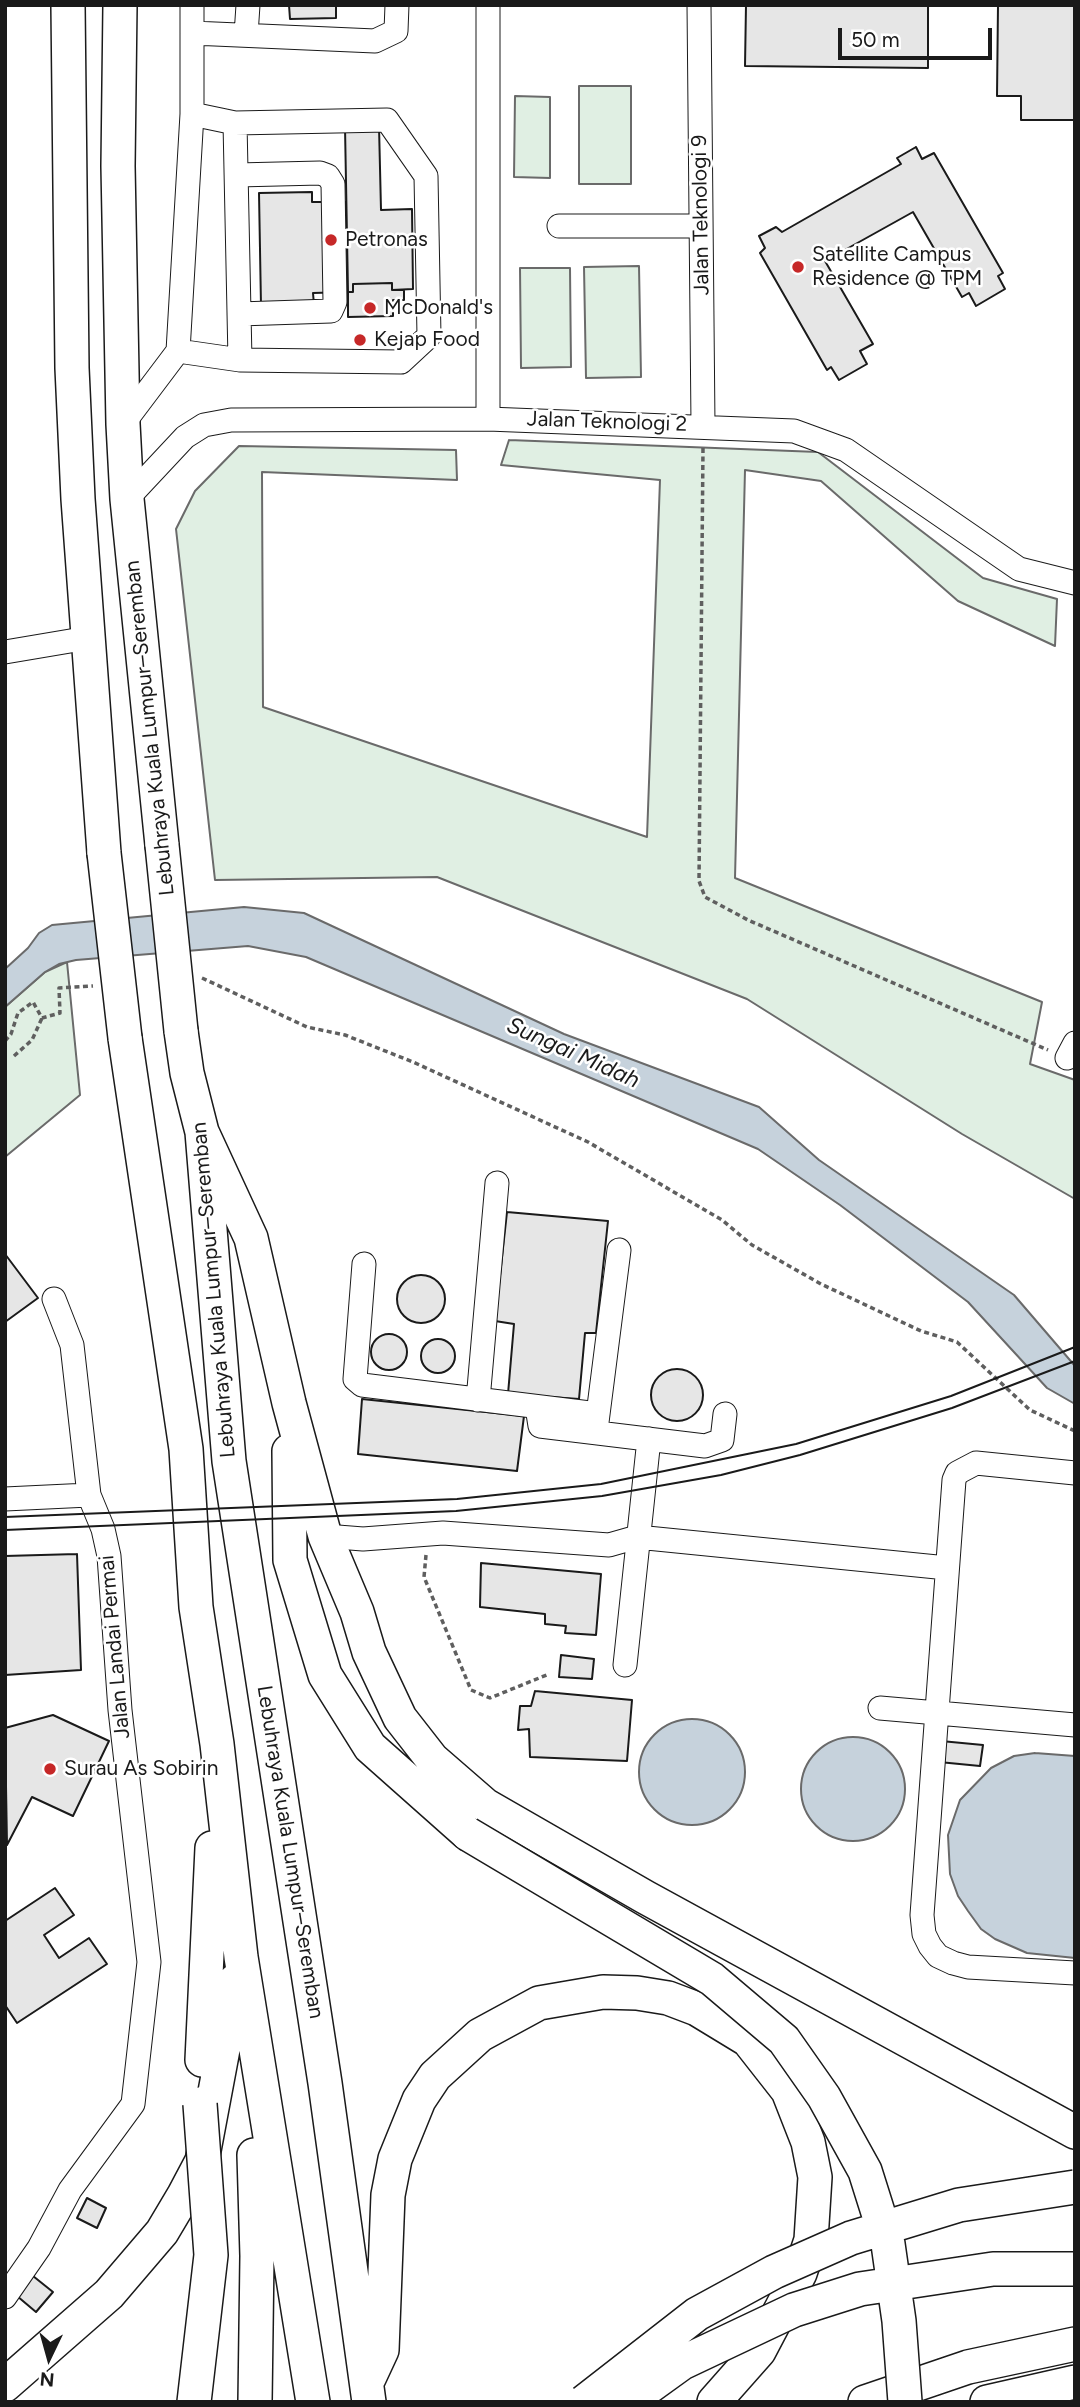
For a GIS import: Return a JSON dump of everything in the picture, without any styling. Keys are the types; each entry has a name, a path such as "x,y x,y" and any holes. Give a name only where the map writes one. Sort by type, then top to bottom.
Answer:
{"highway":[{"name":"Lebuhraya Kuala Lumpur–Seremban","path":"68,5 72,369 104,853 125,1038 186,1449 196,1606 217,1744 241,1957 313,2402"},
{"name":"Lebuhraya Kuala Lumpur–Seremban","path":"120,5 118,166 127,499 181,1031 187,1073 202,1132 229,1461 325,2083 368,2392"},
{"path":"202,1132 251,1238 289,1403 325,1536 353,1601 369,1652 400,1718 432,1759 485,1805 645,1897 1075,2132"},
{"path":"289,1403 290,1560 325,1675 370,1747 468,1834 712,1979 785,2040 824,2097 865,2171 888,2244 900,2321 905,2402"},
{"path":"194,2402 211,2255 200,2104 217,1744"},
{"path":"5,2385 109,2294 162,2232 184,2195 202,2161 241,1957"},
{"path":"368,2392 382,2350 388,2195 395,2159 419,2100 435,2076 480,2035 539,2003 603,1992 637,1993 668,1998 697,2009 748,2040 788,2091 808,2143 815,2177 811,2240 792,2292 759,2351 714,2402"},
{"path":"255,2402 257,2256 254,2156 249,2117 257,2066"},
{"path":"583,2402 697,2315 774,2272 852,2238 959,2205 1075,2187"},
{"path":"628,2402 682,2363 794,2310 860,2289 993,2269 1075,2269"},
{"path":"865,2402 968,2367 1075,2344"},
{"path":"987,2402 1075,2382"}],"street":[{"path":"123,424 178,351 192,114 192,5"},
{"path":"246,35 248,5"},
{"path":"192,33 375,41 396,31 397,5"},
{"path":"488,5 488,419"},
{"name":"Jalan Teknologi 9","path":"699,5 703,425"},
{"path":"178,351 240,360 401,362 429,336 426,176 387,120 235,123 192,114"},
{"path":"235,123 240,360"},
{"path":"237,175 320,173 328,176 333,184 335,302 331,311 239,314"},
{"path":"559,226 701,226"},
{"name":"Jalan Teknologi 2","path":"127,499 185,437 204,425 231,420 488,419 703,425 794,431 846,450 1018,569 1075,583"},
{"path":"5,652 88,638"},
{"path":"478,1400 497,1184"},
{"path":"597,1424 619,1250"},
{"path":"364,1264 355,1379 371,1388 537,1407 540,1426 597,1424 649,1439 705,1446 722,1440 725,1414"},
{"name":"Jalan Landai Permai","path":"5,2297 15,2267 133,2104 149,1962 120,1710 109,1556 103,1529 89,1495 72,1345 54,1299"},
{"path":"625,1665 649,1439"},
{"path":"1075,1474 976,1463 957,1473 954,1480 922,1915 924,1934 930,1946 953,1963 968,1967 1075,1973"},
{"path":"5,1499 89,1495"},
{"path":"325,1536 363,1539 443,1533 609,1545 637,1537 947,1568"},
{"path":"880,1708 1075,1725"}],"path":[{"path":"703,425 699,881 705,897 748,920 1071,1050"},
{"path":"190,978 204,977 307,1027 345,1035 414,1062 588,1142 722,1220 752,1245 821,1284 921,1331 957,1342 1030,1410 1075,1431"},
{"path":"41,1018 60,1013 59,988 98,985"},
{"path":"5,1041 12,1034 18,1013 33,1002 41,1018 32,1040 14,1056"},
{"path":"443,1533 426,1553 424,1577 471,1690 490,1698 549,1674"}],"green space":[{"path":"579,86 631,86 631,184 579,184"},
{"path":"515,96 550,97 550,178 514,177"},
{"path":"639,266 641,377 586,378 584,267"},
{"path":"520,268 570,268 571,367 521,368"},
{"path":"509,440 818,452 983,578 1057,599 1055,646 958,601 821,481 745,470 735,878 1042,1002 1030,1064 1075,1080 1075,1199 962,1134 747,999 437,877 215,880 176,529 195,491 239,446 456,450 457,480 262,472 263,707 647,837 660,480 501,465"},
{"path":"67,962 80,1095 5,1157 5,1007 45,972"}],"water":[{"name":"Sungai Midah","path":"244,907 304,913 564,1034 759,1107 819,1160 1014,1295 1075,1366 1075,1404 1047,1388 968,1302 840,1205 758,1149 306,957 248,946 76,960 59,964 45,972 5,1007 5,969 28,948 39,933 52,925"},
{"path":"692,1719 712,1723 729,1735 741,1752 745,1772 741,1792 729,1809 712,1821 692,1825 672,1821 655,1809 643,1792 639,1772 643,1752 655,1735 672,1723"},
{"path":"853,1737 873,1741 890,1752 901,1769 905,1789 901,1809 890,1826 873,1837 853,1841 833,1837 816,1826 805,1809 801,1789 805,1769 816,1752 833,1741"},
{"path":"1035,1753 1075,1756 1075,1958 1027,1953 995,1939 981,1929 968,1911 958,1896 950,1874 948,1835 960,1800 991,1768 1014,1756"}],"building":[{"path":"289,5 336,5 336,18 290,19"},
{"path":"746,5 928,5 928,68 745,66"},
{"path":"998,5 1075,5 1075,120 1021,120 1021,96 997,96"},
{"path":"379,126 381,210 412,209 413,289 392,290 392,283 353,284 353,292 348,292 345,127"},
{"name":"Satellite Campus Residence @ TPM","path":"916,147 922,159 934,153 1003,273 998,276 1005,289 976,306 969,293 962,297 913,212 825,261 873,344 860,351 867,364 839,380 831,367 827,370 760,253 765,248 759,236 776,227 782,232 901,164 897,158"},
{"path":"312,192 312,202 346,202 348,292 313,293 314,305 261,306 259,193"},
{"name":"McDonald's","path":"392,283 392,290 404,290 404,300 393,300 393,316 348,317 348,292 353,292 353,284"},
{"path":"507,1212 608,1221 596,1333 585,1333 579,1399 508,1394 514,1324 495,1321"},
{"path":"5,1254 38,1298 5,1322"},
{"path":"421,1275 438,1282 445,1299 438,1316 421,1323 404,1316 397,1299 404,1282"},
{"path":"389,1334 402,1339 407,1352 402,1365 389,1370 376,1365 371,1352 376,1339"},
{"path":"438,1339 450,1344 455,1356 450,1368 438,1373 426,1368 421,1356 426,1344"},
{"path":"677,1369 687,1371 695,1377 701,1385 701,1405 695,1413 687,1419 677,1421 667,1419 659,1413 653,1405 651,1395 653,1385 659,1377 667,1371"},
{"path":"362,1399 524,1416 517,1471 358,1454"},
{"path":"77,1554 81,1670 5,1675 5,1556"},
{"path":"481,1563 601,1574 596,1635 565,1633 566,1626 545,1624 545,1614 480,1607"},
{"path":"561,1655 594,1659 592,1679 559,1677"},
{"path":"535,1691 632,1700 627,1761 530,1757 529,1729 518,1730 520,1706 531,1706"},
{"name":"Surau As Sobirin","path":"53,1715 109,1741 73,1816 32,1797 7,1845 5,1728"},
{"path":"941,1741 983,1745 980,1766 939,1762"},
{"path":"55,1888 74,1915 44,1935 59,1958 89,1938 107,1964 17,2023 5,2005 5,1921"},
{"path":"87,2198 106,2208 97,2228 77,2218"},
{"path":"33,2276 53,2292 36,2312 17,2296"}],"tram line":[{"path":"5,1517 457,1499 601,1484 796,1444 951,1396 1075,1347"},
{"path":"5,1530 456,1511 602,1496 721,1475 800,1455 952,1408 1075,1361"}],"place":[{"name":"Petronas","path":"331,240"},
{"name":"Satellite Campus Residence @ TPM","path":"798,267"},
{"name":"McDonald's","path":"370,308"},
{"name":"Kejap Food","path":"360,340"},
{"name":"Surau As Sobirin","path":"50,1769"}]}
